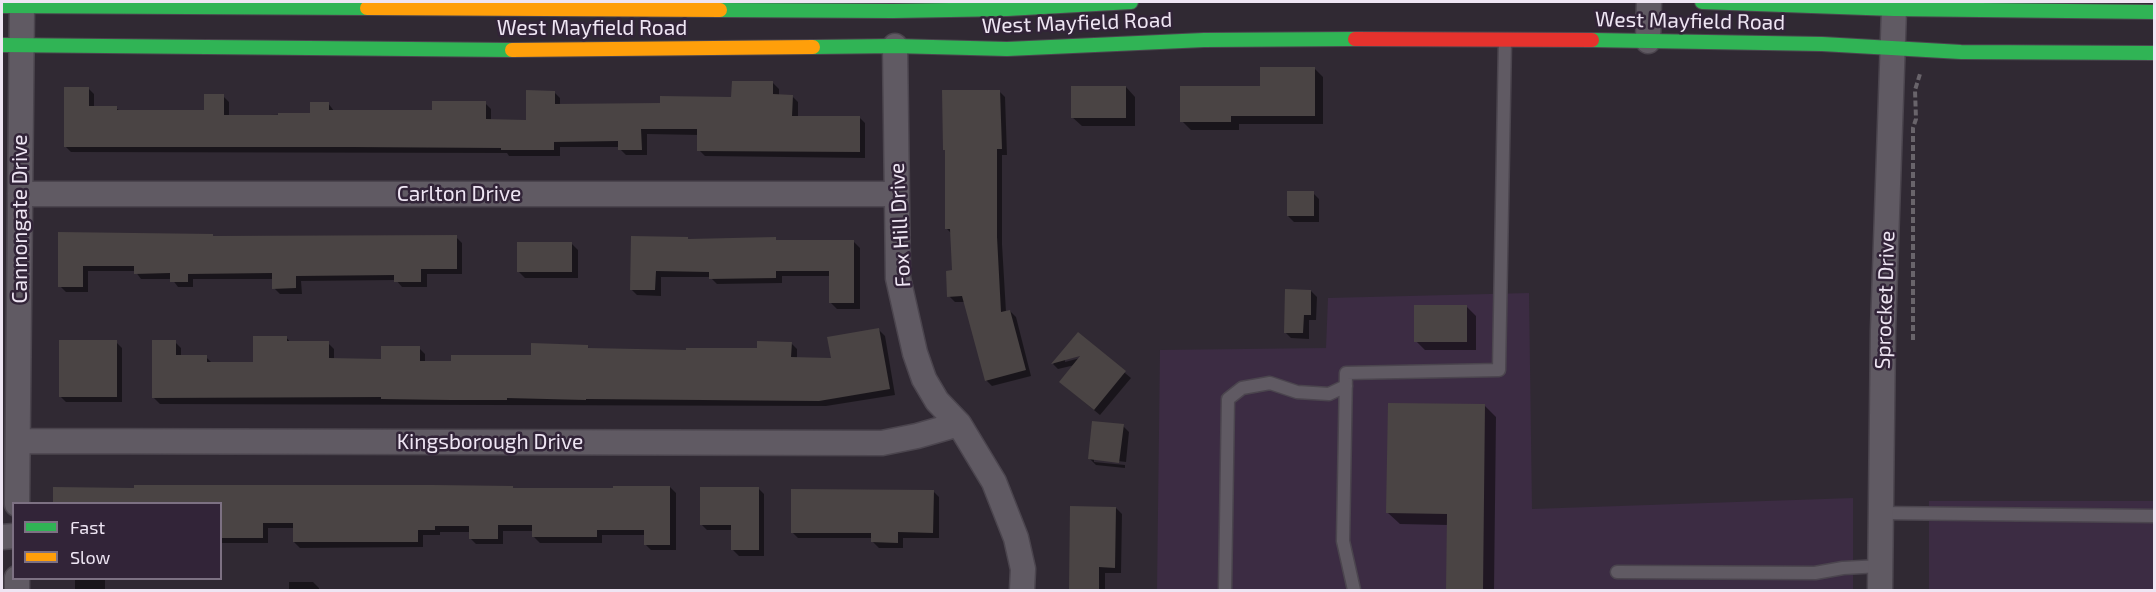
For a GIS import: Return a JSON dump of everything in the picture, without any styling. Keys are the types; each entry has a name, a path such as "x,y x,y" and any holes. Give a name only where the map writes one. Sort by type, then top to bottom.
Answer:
{"main road":[{"name":"West Mayfield Road","path":"12,6 138,4 883,11 1007,10 1131,2"},
{"name":"West Mayfield Road","path":"1702,2 1894,9 2154,12"},
{"name":"West Mayfield Road","path":"12,45 537,50 1204,40 1505,39 1822,44 1961,52 2154,53"}],"street":[{"path":"1648,41 1649,2"},
{"name":"Cannongate Drive","path":"12,6 20,194 17,502"},
{"name":"Sprocket Drive","path":"1880,591 1883,330 1894,9"},
{"name":"Fox Hill Drive","path":"895,46 898,278 915,353 924,379 937,401 959,424 994,482 1016,538 1023,569 1022,591"},
{"name":"Carlton Drive","path":"20,194 897,194"},
{"name":"Kingsborough Drive","path":"18,441 882,443 959,424"}],"lane":[{"path":"1354,591 1343,541 1346,373 1498,370 1505,39"},
{"path":"1225,591 1228,399 1242,388 1270,382 1297,392 1329,394 1346,386"},
{"path":"1881,513 2154,516"},
{"path":"1617,572 1815,573 1843,568 1881,566"}],"path":[{"path":"1913,340 1915,90 1924,69"}],"shaded area":[{"path":"1529,293 1532,509 1853,498 1853,590 1157,590 1160,350 1326,348 1328,298"},
{"path":"1929,501 2154,501 2154,590 1929,590"}],"building":[{"path":"1260,67 1315,67 1315,116 1231,116 1231,122 1180,122 1180,86 1260,86"},
{"path":"732,81 773,81 773,94 793,95 792,116 860,116 860,152 697,151 697,129 641,129 642,150 618,150 618,141 554,142 554,150 64,147 64,87 89,87 89,106 117,106 117,110 204,110 204,94 224,94 224,115 310,113 310,102 329,102 329,110 432,110 432,101 486,101 486,119 526,120 526,90 555,91 555,104 660,103 660,96 731,97"},
{"path":"1071,86 1126,86 1126,118 1071,118"},
{"path":"942,90 1000,90 1002,149 997,149 997,237 1001,312 1010,310 1026,370 985,381 962,296 947,297 946,271 952,270 950,229 945,229"},
{"path":"1287,191 1314,191 1314,216 1287,216"},
{"path":"58,232 213,234 213,236 457,235 457,269 421,269 421,282 394,282 394,275 296,276 296,288 272,289 272,273 188,274 188,282 170,282 170,273 134,274 134,266 83,266 83,287 58,287"},
{"path":"631,236 688,237 688,239 776,237 776,240 854,240 854,303 829,303 829,271 776,271 776,278 709,279 709,272 656,271 655,290 630,290"},
{"path":"517,242 572,242 572,272 517,272"},
{"path":"1285,289 1311,290 1311,315 1304,315 1303,333 1284,333"},
{"path":"1414,305 1467,305 1467,342 1414,342"},
{"path":"879,328 890,389 819,401 507,398 507,400 451,400 381,399 381,397 152,398 152,340 176,340 176,355 207,355 207,362 253,362 253,336 287,336 287,341 329,341 329,358 381,359 381,346 420,346 420,361 451,361 451,355 531,355 531,343 588,345 588,348 686,350 686,348 757,348 757,341 792,342 791,357 831,358 827,337"},
{"path":"1078,332 1126,371 1094,410 1059,382 1080,356 1051,364"},
{"path":"59,340 117,340 117,397 59,397"},
{"path":"1388,403 1485,404 1483,591 1446,591 1447,514 1386,513"},
{"path":"1092,421 1124,424 1119,463 1088,459"},
{"path":"134,485 434,485 513,486 513,488 670,486 670,545 644,545 644,530 597,530 597,537 532,537 532,525 498,525 498,539 469,539 469,526 435,526 435,530 418,530 418,542 293,542 293,523 263,523 263,538 222,538 222,502 53,502 53,487 134,488"},
{"path":"700,487 759,487 759,550 731,550 731,525 700,525"},
{"path":"791,489 934,490 933,533 898,532 898,543 871,542 871,533 791,533"},
{"path":"1070,506 1116,507 1115,568 1099,567 1099,591 1069,591"}],"traffic: fast":[{"path":"720,10 1007,9 1131,2"},
{"path":"1702,2 1894,9 2154,12"},
{"path":"2,6 367,8"},
{"path":"813,47 895,46 1007,49 1204,40 1355,39"},
{"path":"1592,40 1822,44 1961,52 2154,53"},
{"path":"2,45 512,50"}],"traffic: slow":[{"path":"367,8 720,10"},
{"path":"512,50 813,47"}],"traffic: jam":[{"path":"1355,39 1592,40"}]}
